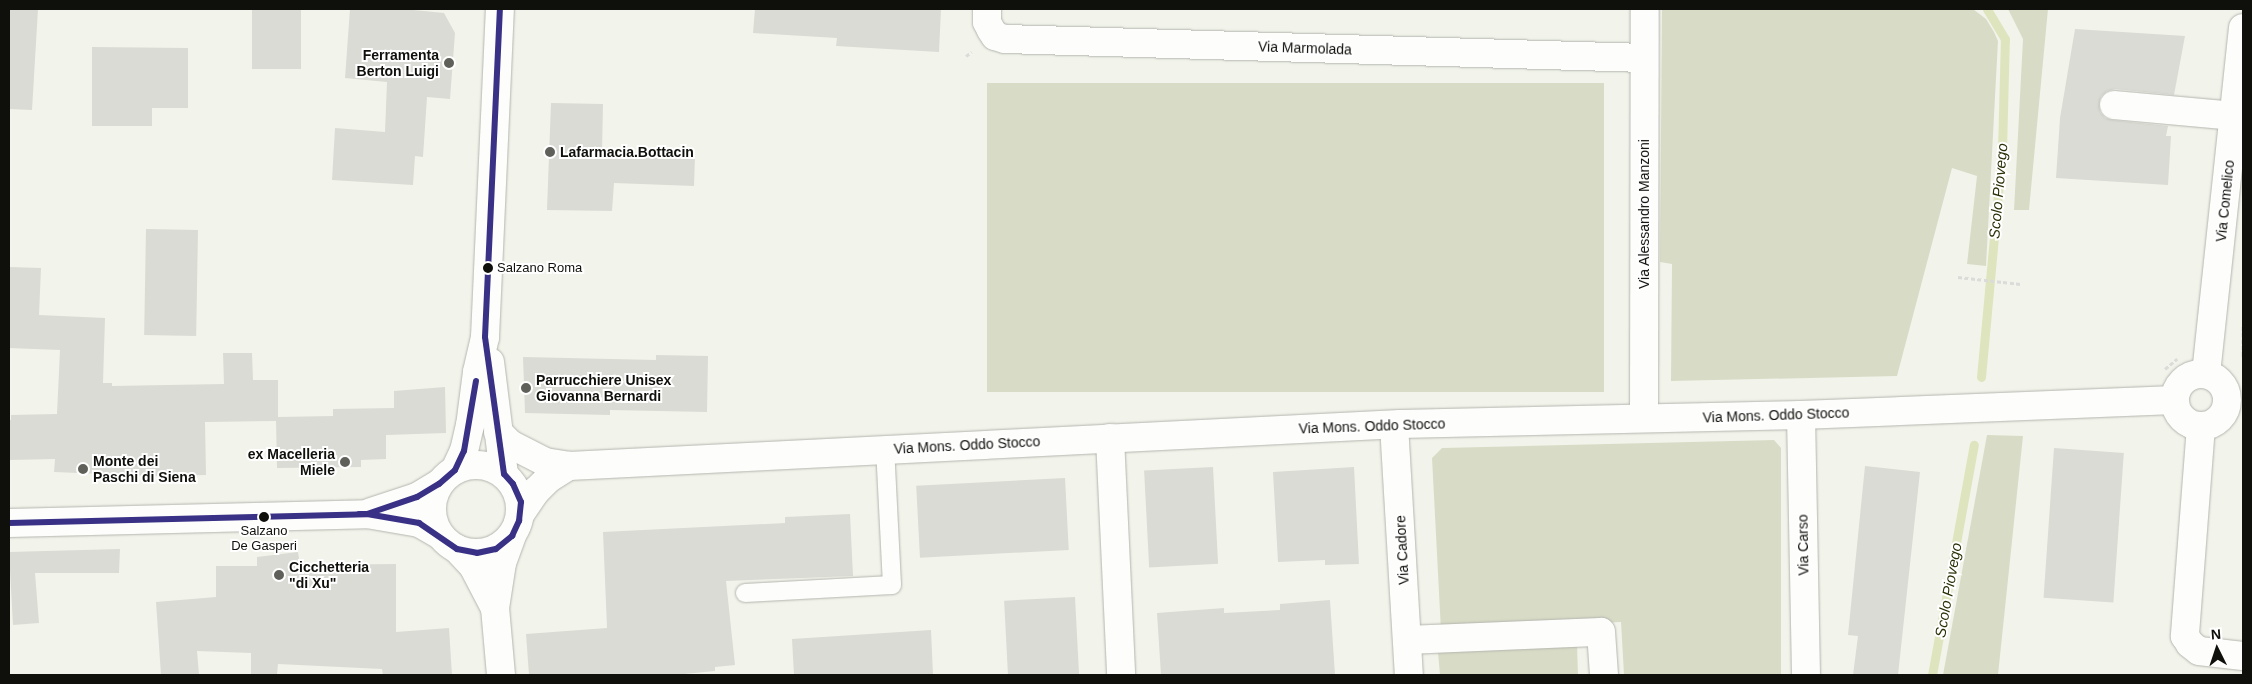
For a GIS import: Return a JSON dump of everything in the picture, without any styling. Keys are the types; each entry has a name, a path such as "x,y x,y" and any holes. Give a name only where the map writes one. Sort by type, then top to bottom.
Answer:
{"street":[{"path":"495,608 473,566 449,542 432,515 434,494 464,451 470,426 477,372 485,337 500,9"},
{"name":"Via Marmolada","path":"988,9 987,22 991,30 995,36 1005,39 1644,58"},
{"name":"Via Alessandro Manzoni","path":"1644,418 1645,9"},
{"name":"Via Comelico","path":"2206,374 2238,108 2243,28"},
{"path":"2114,105 2238,108"},
{"path":"485,337 506,475 518,493 516,524 502,563 495,608 500,675"},
{"path":"2206,374 2221,384 2235,400 2216,421 2201,426 2193,424 2180,416 2175,400 2179,386 2184,380 2191,376 2206,374"},
{"name":"Via Mons. Oddo Stocco","path":"516,524 557,464 1394,425 1801,415 2175,400"},
{"name":"Via Carso","path":"1801,415 1806,675"},
{"name":"Via Cadore","path":"1394,425 1409,675"},
{"path":"2201,426 2185,636 2190,644 2199,651 2243,656"},
{"path":"498,432 510,444 557,464"},
{"path":"1110,438 1121,675"},
{"path":"367,514 417,496 447,477 475,465 496,469 506,475 557,464"},
{"path":"9,523 367,514 419,523 449,542 477,554 496,549 516,524"},
{"path":"1407,640 1602,632 1604,675"}],"lane":[{"path":"745,593 892,585 884,449"}],"path":[{"path":"1958,277 2021,284"},
{"path":"2243,326 2243,358"},
{"path":"2160,371 2166,369 2180,353"}],"green space":[{"path":"1662,9 1973,9 1986,19 1998,41 1986,266 1967,264 1977,176 1952,168 1897,376 1671,381 1672,264 1660,262"},
{"path":"2008,9 2048,9 2029,210 2014,210 2023,39"},
{"path":"987,83 1604,83 1604,392 987,392"},
{"path":"1987,435 2023,436 1998,675 1943,675"},
{"path":"1774,440 1781,448 1781,675 1624,675 1621,622 1441,631 1432,458 1442,448"},
{"path":"1577,644 1578,675 1440,675 1438,652"}],"building":[{"path":"9,9 38,9 32,110 9,109"},
{"path":"252,9 301,9 301,69 252,69"},
{"path":"350,9 403,9 444,13 455,33 450,99 427,97 423,157 415,156 413,185 332,180 335,128 385,132 387,82 345,78"},
{"path":"755,9 941,9 939,52 836,46 837,38 753,33"},
{"path":"2075,29 2185,36 2174,95 2115,89 2107,91 2101,96 2099,103 2100,112 2105,118 2168,126 2166,136 2171,136 2168,185 2056,178 2060,118"},
{"path":"92,47 188,48 188,108 152,108 152,126 92,126"},
{"path":"551,103 603,104 602,151 695,156 694,186 614,183 612,211 547,210"},
{"path":"146,229 198,230 196,336 144,335"},
{"path":"9,267 41,268 39,315 105,318 103,383 112,383 112,386 224,384 223,353 252,353 253,380 278,380 278,417 333,416 333,409 394,408 394,391 445,387 446,433 386,435 386,459 361,460 361,467 277,468 276,421 205,422 206,475 153,476 54,472 55,459 9,460 9,420 11,420 11,415 57,414 60,350 9,348"},
{"path":"656,355 708,356 707,412 610,410 610,415 525,413 523,357 656,360"},
{"path":"2054,448 2124,453 2113,603 2044,598"},
{"path":"1865,466 1920,472 1898,675 1853,675 1858,636 1848,635"},
{"path":"1213,467 1218,564 1149,567 1144,471"},
{"path":"1354,467 1359,564 1325,565 1325,560 1278,562 1273,472"},
{"path":"1065,478 1069,550 920,558 916,486"},
{"path":"850,514 853,576 726,581 735,665 715,667 715,671 674,675 529,675 526,634 607,628 603,532 785,523 785,517"},
{"path":"120,549 119,573 35,573 39,623 13,625 9,552"},
{"path":"298,552 300,565 396,564 396,632 449,628 452,675 383,675 382,669 278,664 277,675 251,675 251,653 197,651 199,675 161,675 156,602 216,597 216,566 257,566 257,557"},
{"path":"1075,597 1079,675 1008,675 1004,601"},
{"path":"1330,600 1335,675 1161,675 1157,613 1224,608 1224,613 1280,610 1280,604"},
{"path":"931,630 933,675 794,675 792,639"}],"waterway":[{"name":"Scolo Piovego","path":"1981,377 2002,150 2005,39 1987,9"},
{"name":"Scolo Piovego","path":"1932,675 1974,445"}],"transit line":[{"path":"9,523 367,514 419,523 457,549 477,553 496,549 512,536 519,521 521,502 513,484 504,474 485,337 500,9"},
{"path":"359,514 367,514 417,497 439,484 455,470 464,451 476,381"}],"place":[{"name":"Ferramenta Berton Luigi","path":"449,63"},
{"name":"Lafarmacia.Bottacin","path":"550,152"},
{"name":"Salzano Roma","path":"488,268"},
{"name":"Parrucchiere Unisex Giovanna Bernardi","path":"526,388"},
{"name":"ex Macelleria Miele","path":"345,462"},
{"name":"Monte dei Paschi di Siena","path":"83,469"},
{"name":"Salzano De Gasperi","path":"264,517"},
{"name":"Cicchetteria \"di Xu\"","path":"279,575"}]}
